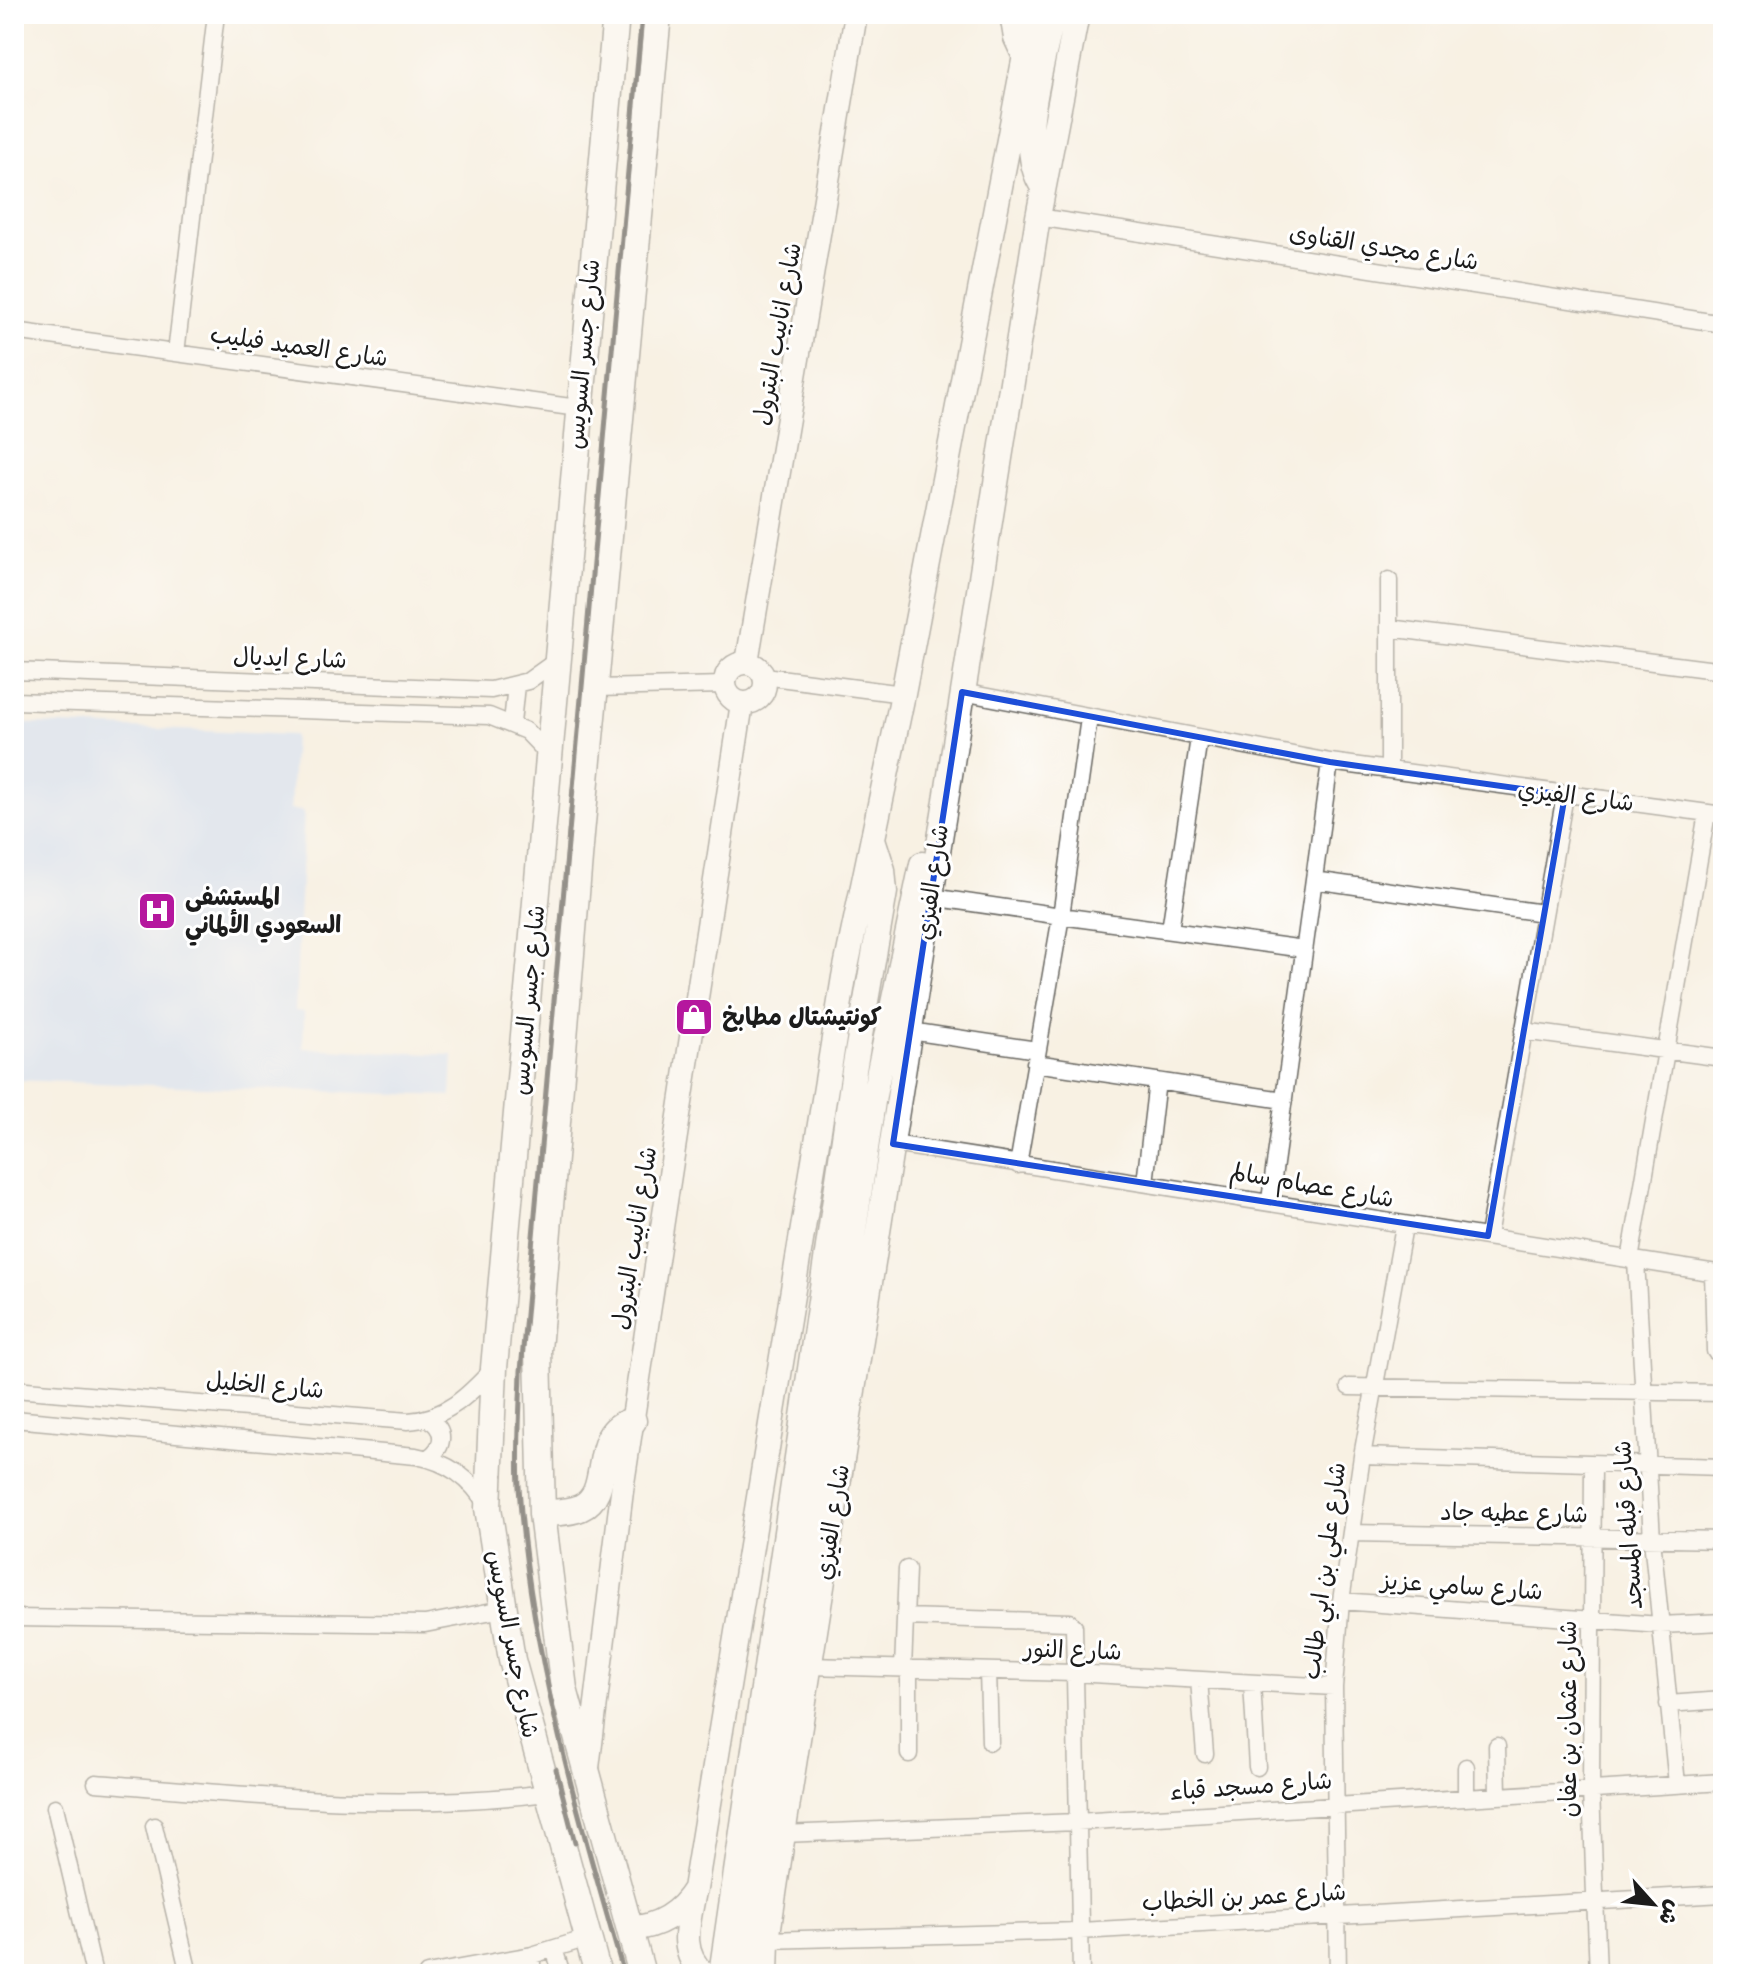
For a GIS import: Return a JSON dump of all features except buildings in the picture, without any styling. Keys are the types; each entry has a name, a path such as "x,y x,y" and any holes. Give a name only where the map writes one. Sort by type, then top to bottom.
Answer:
{"main road":[{"name":"شارع جسر السويس","path":"598,1974 512,1660 488,1508 494,1368 578,408 616,14"},
{"path":"1012,14 1016,38 1025,57"},
{"path":"704,1974 694,1965 687,1945 844,977 903,694 1033,14"},
{"path":"1043,187 1033,170 1029,142 1053,14"},
{"path":"962,692 1043,187 1077,14"},
{"name":"شارع جسر السويس","path":"642,1974 564,1689 542,1514 538,1350 657,15"},
{"name":"شارع الفيزي","path":"767,1940 962,692"},
{"path":"721,1974 741,1906 874,1095 919,875 939,834"},
{"path":"743,1974 741,1906 852,1085 885,892 883,870 873,840"},
{"path":"542,1514 577,1510 591,1500 607,1440 617,1427 633,1421"},
{"path":"629,1929 652,1925 672,1915 695,1889"},
{"path":"750,1974 762,1960 767,1940"},
{"path":"766,1974 767,1940"}],"street":[{"path":"176,353 216,14"},
{"name":"شارع انابيب البترول","path":"756,669 856,14"},
{"name":"شارع مجدي القناوى","path":"1038,217 1723,324"},
{"name":"شارع العميد فيليب","path":"14,331 578,408"},
{"path":"1389,580 1389,770"},
{"path":"1389,628 1723,671"},
{"name":"شارع ايديال","path":"14,671 491,690 516,685 538,675 556,661"},
{"path":"756,669 762,693 754,701 742,703 732,699 725,685 730,668 756,669 903,694"},
{"path":"512,723 516,685"},
{"path":"596,688 725,685"},
{"name":"شارع الفيزي","path":"962,692 1330,762 1715,814"},
{"path":"14,701 489,716 526,731 549,755"},
{"name":"شارع انابيب البترول","path":"587,1781 633,1421 742,703"},
{"path":"1018,1165 1061,916 1089,718"},
{"path":"1170,930 1199,738"},
{"path":"1270,1200 1330,762"},
{"path":"1488,1236 1565,795"},
{"name":"شارع قبله المسجد","path":"1677,1784 1652,1539 1633,1261 1665,1050 1715,814"},
{"path":"1314,880 1543,913"},
{"path":"931,897 1304,949"},
{"path":"910,1031 1157,1081 1284,1100"},
{"path":"1523,1031 1723,1058"},
{"path":"1145,1183 1157,1081"},
{"name":"شارع عصام سالم","path":"893,1144 1018,1165 1270,1200 1404,1226 1488,1236 1718,1274"},
{"name":"شارع علي بن ابي طالب","path":"1338,1974 1334,1687 1341,1601 1362,1456 1404,1226"},
{"path":"1715,1351 1718,1274"},
{"name":"شارع الخليل","path":"14,1389 408,1421 428,1419 464,1398 494,1368"},
{"path":"1349,1387 1723,1393"},
{"path":"14,1419 428,1458 462,1475 488,1508"},
{"path":"428,1419 438,1426 442,1437 440,1447 428,1458"},
{"path":"1362,1456 1723,1467"},
{"name":"شارع عثمان بن عفان","path":"1593,1464 1591,1790 1598,1974"},
{"name":"شارع عطيه جاد","path":"1351,1533 1723,1540"},
{"path":"907,1569 905,1617 909,1754"},
{"name":"شارع سامي عزيز","path":"1341,1601 1660,1625 1723,1622"},
{"path":"14,1618 425,1624 503,1609"},
{"path":"905,1617 1071,1623 1081,1974"},
{"name":"شارع النور","path":"809,1666 1073,1673 1334,1687"},
{"path":"988,1671 990,1742"},
{"path":"1199,1680 1205,1754"},
{"path":"1252,1683 1257,1767"},
{"path":"1668,1704 1723,1700"},
{"path":"1497,1746 1498,1795"},
{"path":"1466,1767 1466,1797"},
{"name":"شارع مسجد قباء","path":"783,1834 1077,1822 1723,1782"},
{"path":"96,1783 350,1803 471,1803 547,1793"},
{"path":"55,1807 94,1974"},
{"path":"154,1826 189,1974"},
{"name":"شارع عمر بن الخطاب","path":"767,1940 1080,1931 1723,1894"},
{"path":"427,1974 532,1955 588,1938"},
{"path":"554,1949 562,1974"},
{"path":"532,1955 532,1974"}],"highlighted area":[{"path":"962,692 1330,762 1565,795 1488,1236 893,1144"}],"shaded area":[{"name":"المستشفى السعودي الألماني","path":"14,723 294,735 290,810 304,811 295,1011 304,1012 303,1048 453,1055 451,1096 14,1080"}],"railway":[{"path":"624,1974 573,1794 545,1672 525,1549 518,1458 521,1371 642,14"},
{"path":"556,1769 575,1843"}],"place":[{"name":"المستشفى السعودي الألماني","path":"157,911"},
{"name":"كونتيشتال مطابخ","path":"694,1017"}]}
